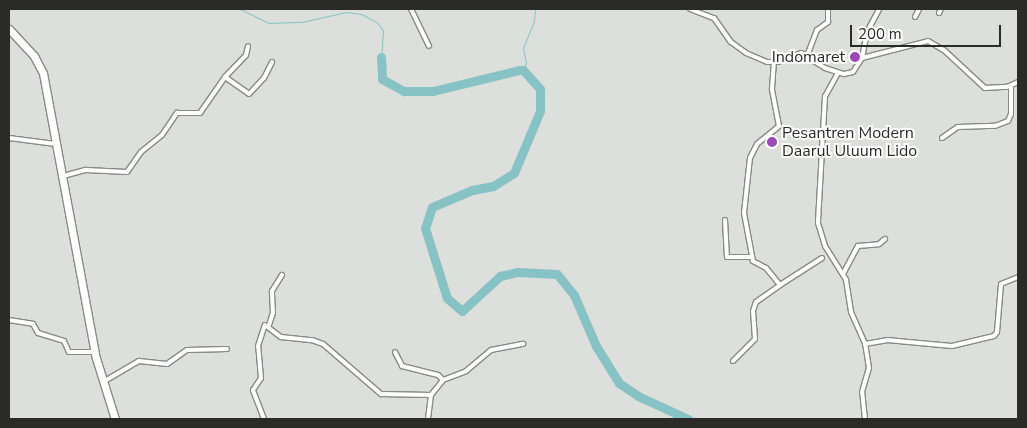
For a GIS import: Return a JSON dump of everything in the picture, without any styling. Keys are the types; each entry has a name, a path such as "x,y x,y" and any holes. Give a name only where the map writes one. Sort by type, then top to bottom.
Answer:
{"highway":[{"path":"9,29 40,65 58,144 94,352 115,419"}],"street":[{"path":"411,9 429,46"},
{"path":"690,9 711,16 739,49 759,60 774,63 796,53 807,56 819,66 838,73 853,72 862,58 867,32 879,9"},
{"path":"711,16 712,9"},
{"path":"807,56 817,30 829,19 828,9"},
{"path":"915,17 919,9"},
{"path":"862,58 929,41 984,88 1011,86 1018,82"},
{"path":"63,176 86,170 127,172 141,152 162,135 177,114 200,113 225,77 244,58 248,46"},
{"path":"225,77 250,94 264,78 272,62"},
{"path":"774,63 772,89 779,126 757,144 748,164 744,213 751,257 780,285"},
{"path":"838,73 825,96 818,223 825,246 843,274 848,286 851,312 865,344 868,368 862,392 865,419"},
{"path":"942,138 958,127 995,126 1008,121 1011,114 1011,86"},
{"path":"9,138 58,144"},
{"path":"724,220 727,257 751,257"},
{"path":"843,274 858,246 879,244 885,239"},
{"path":"734,361 755,338 753,311 756,302 822,258"},
{"path":"269,325 273,313 272,291 282,275"},
{"path":"865,344 883,340 952,346 994,336 1001,284 1018,278"},
{"path":"9,320 33,324 38,333 64,341 69,352 94,352"},
{"path":"269,325 281,337 312,340 323,344 376,392 431,395"},
{"path":"264,419 253,390 261,378 258,355 260,334 263,326 269,325"},
{"path":"428,419 431,395 443,380 466,371 491,350 523,344"},
{"path":"103,383 139,361 167,364 187,350 227,349"},
{"path":"395,352 402,366 438,375 443,380"}],"waterway":[{"path":"240,9 269,23 302,22 346,12 361,14 377,22 383,31 381,57"},
{"path":"523,70 526,63 523,48 534,21 535,9"},
{"path":"381,57 382,79 404,91 433,91 519,70 523,70 540,89 540,111 514,173 493,186 472,190 432,207 425,228 447,298 462,311 500,276 518,272 557,274 574,295 596,346 619,383 638,396 688,419"}],"place":[{"name":"Indomaret","path":"855,57"},
{"name":"Pesantren Modern Daarul Uluum Lido","path":"772,142"}]}
